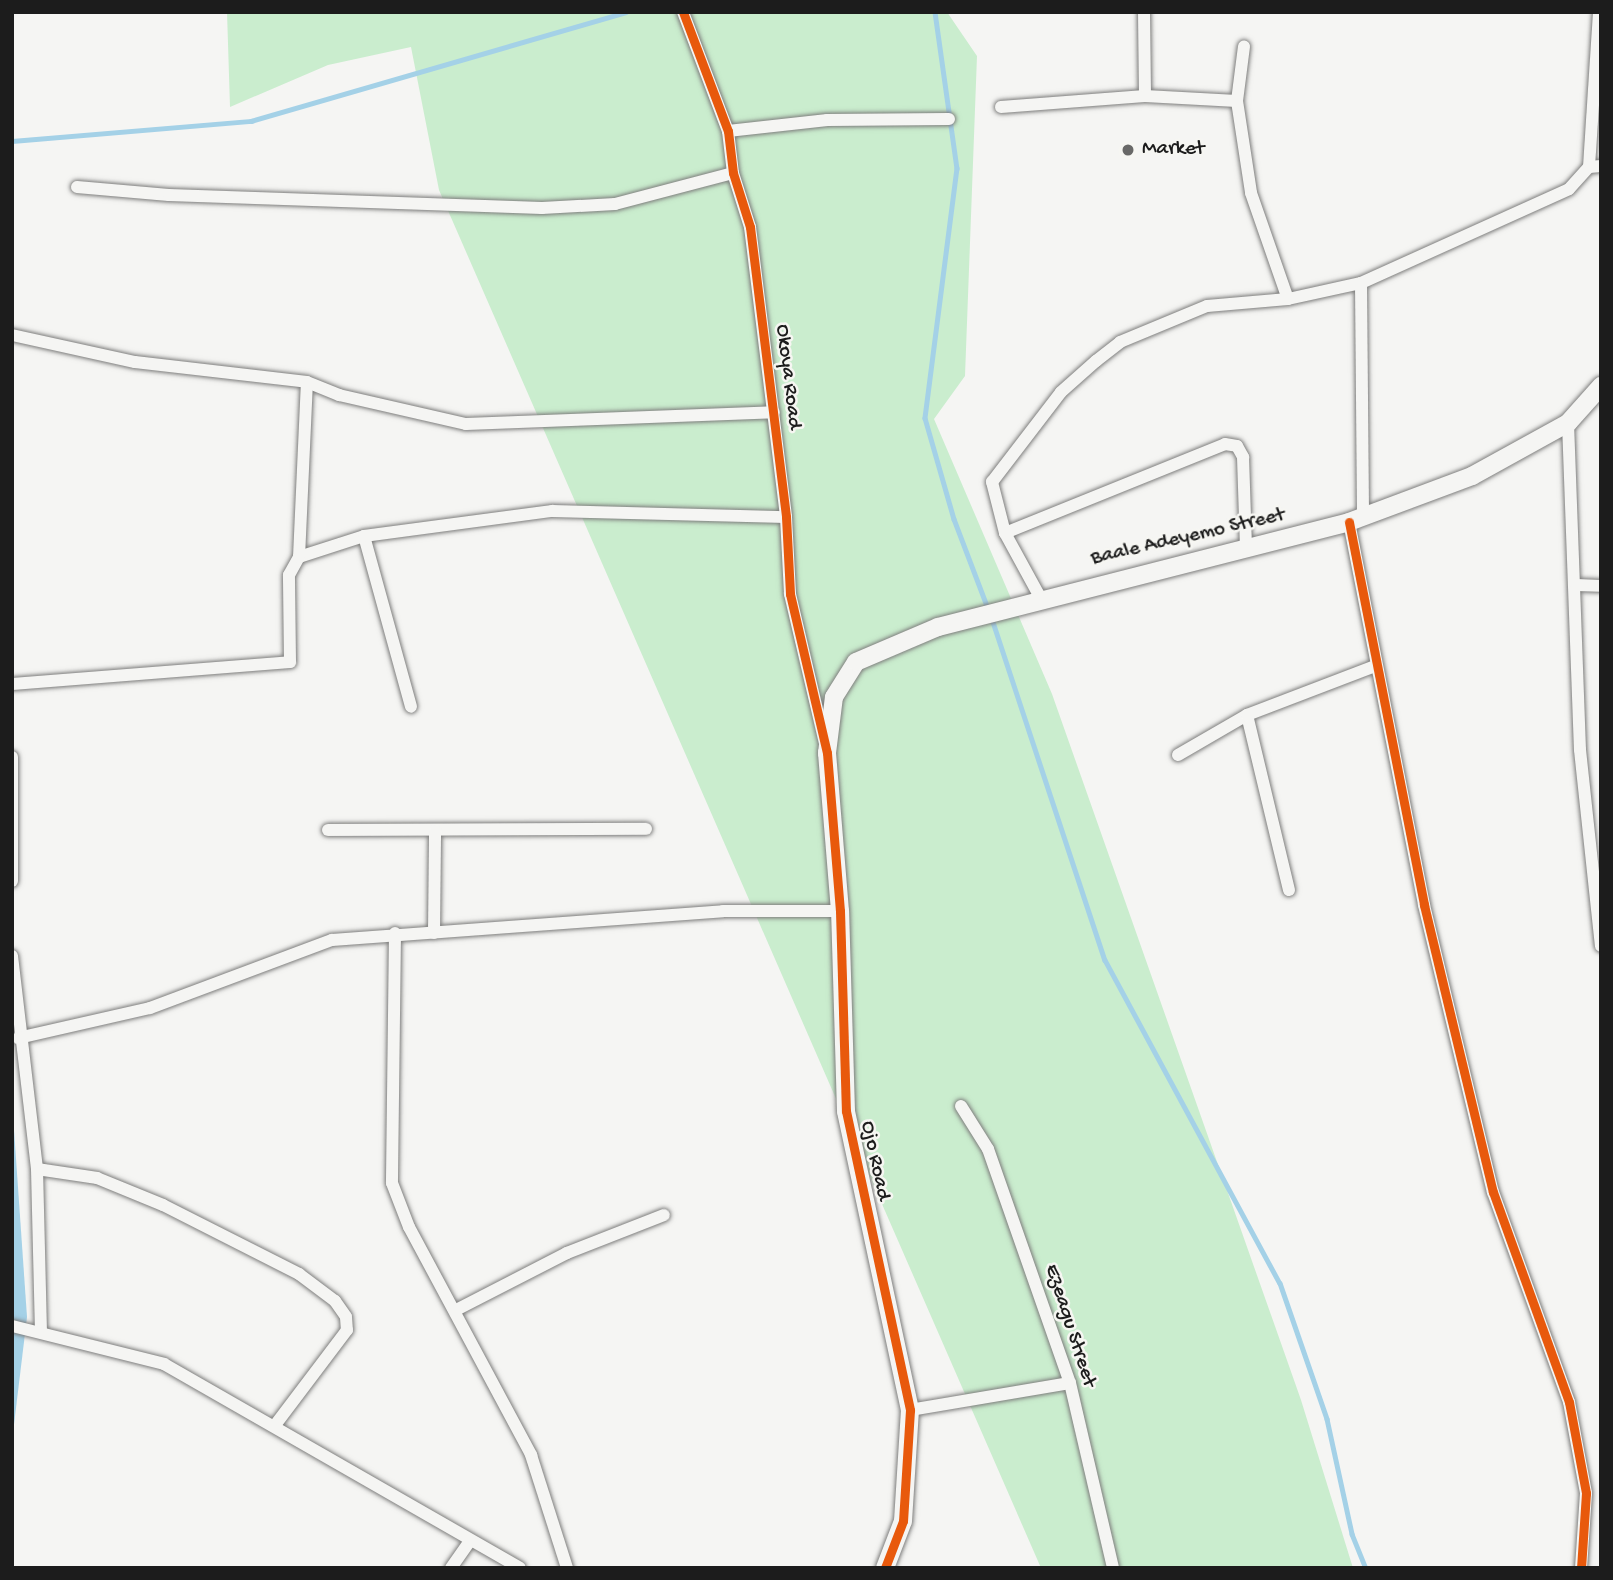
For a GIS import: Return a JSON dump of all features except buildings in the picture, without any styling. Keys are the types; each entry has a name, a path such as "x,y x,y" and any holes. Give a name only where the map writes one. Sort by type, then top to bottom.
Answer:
{"street":[{"name":"Okoya Road","path":"683,12 728,131 733,173 751,227 786,517 790,594 827,753"},
{"path":"1144,12 1145,96"},
{"path":"1035,598 1004,533 992,482 1061,392 1120,342 1207,306 1288,299 1361,282 1569,188 1595,166 1599,12"},
{"path":"1244,46 1237,100 1251,193 1288,299"},
{"path":"1001,107 1145,96 1237,100"},
{"path":"728,131 827,120 949,119"},
{"path":"76,187 169,195 542,208 615,204 733,173"},
{"path":"1361,282 1356,519 1373,667 1493,1192 1569,1402 1586,1493 1581,1568"},
{"path":"12,335 135,362 307,382 339,395 466,424 774,412"},
{"path":"12,684 209,673 290,662 289,575 299,556 307,382"},
{"name":"Baale Adeyemo Street","path":"827,753 834,696 856,662 938,627 1035,598 1247,549 1356,519 1472,476 1568,423 1601,386"},
{"path":"1568,423 1580,750 1601,946"},
{"path":"1004,533 1225,444 1237,446 1243,457 1247,549"},
{"path":"299,556 365,536 552,511 786,517"},
{"path":"365,536 411,706"},
{"path":"1576,586 1601,586"},
{"path":"1178,755 1247,715 1373,667"},
{"path":"1247,715 1290,890"},
{"name":"Ojo Road","path":"827,753 840,911 846,1111 910,1410 903,1521 885,1568"},
{"path":"12,757 12,881"},
{"path":"328,830 646,829"},
{"path":"434,933 435,831"},
{"path":"18,1038 150,1008 265,961 332,940 394,933 434,933 723,911 840,911"},
{"path":"394,933 392,1183 409,1227 456,1310 531,1455 567,1568"},
{"path":"12,956 18,1038 37,1169 39,1331"},
{"name":"Ezeagu Street","path":"961,1106 988,1149 1070,1382 1113,1568"},
{"path":"37,1169 97,1178 163,1205 299,1274 335,1301 346,1317 348,1330 276,1424"},
{"path":"456,1310 567,1254 664,1215"},
{"path":"12,1325 164,1364 276,1424 470,1541 520,1568"},
{"path":"910,1410 1070,1382"},
{"path":"450,1568 470,1541"}],"green space":[{"path":"227,12 947,12 977,56 965,376 934,419 1052,694 1301,1400 1353,1568 1041,1568 439,190 411,47 328,65 230,107"}],"water":[{"path":"12,1101 27,1317 12,1441"}],"waterway":[{"path":"12,141 251,121 625,12"},
{"path":"935,12 957,168 925,418 954,519 989,611"},
{"path":"992,619 1105,960 1280,1283 1327,1419 1352,1534 1366,1568"}],"cycle path":[{"path":"683,12 728,131 733,173 750,227 786,517 790,594 827,753 840,911 846,1111 910,1410 903,1521 885,1568"},
{"path":"1349,522 1424,905 1493,1192 1569,1402 1586,1493 1581,1568"}],"place":[{"name":"Market","path":"1128,150"}]}
